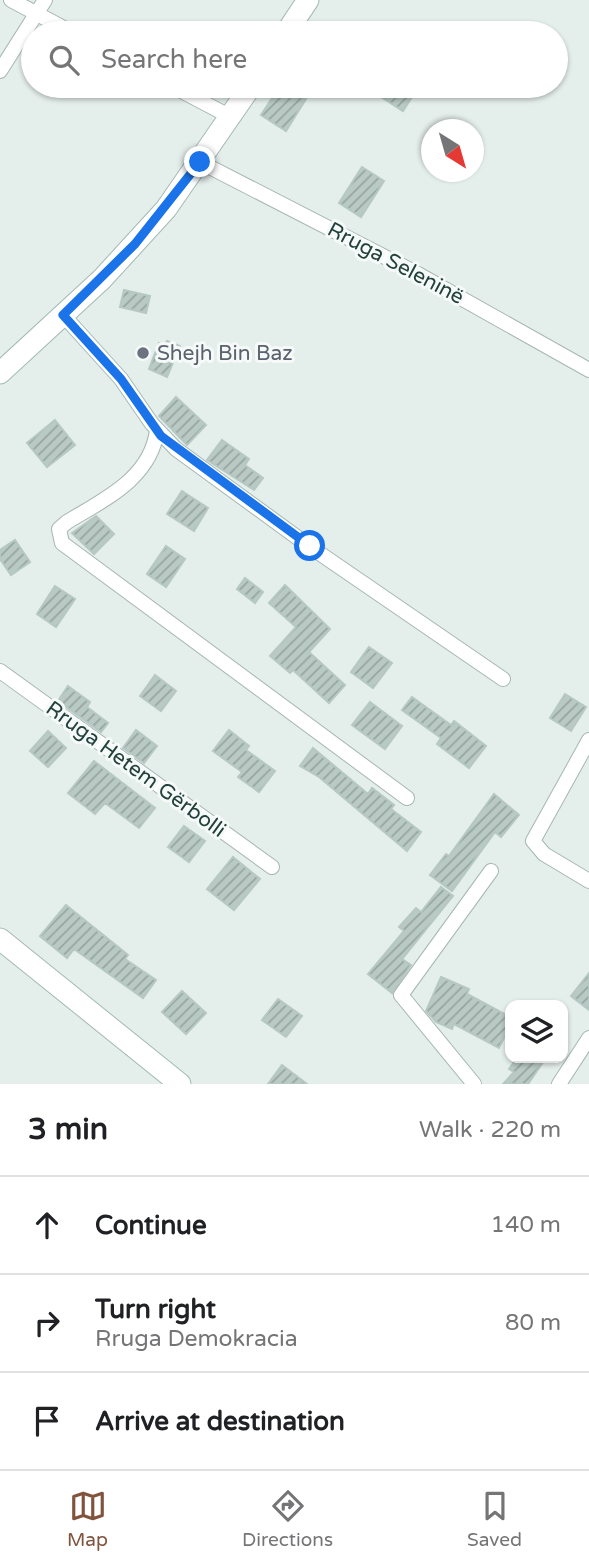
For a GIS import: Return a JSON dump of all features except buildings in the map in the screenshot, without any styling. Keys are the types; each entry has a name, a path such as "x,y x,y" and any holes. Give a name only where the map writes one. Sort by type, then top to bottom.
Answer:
{"main road":[{"path":"294,21 308,0"},
{"path":"0,373 135,244 200,162 243,98"},
{"path":"0,939 180,1084"}],"street":[{"path":"11,0 51,21"},
{"path":"31,21 45,0"},
{"path":"0,71 21,37"},
{"path":"195,98 231,117"},
{"name":"Rruga Seleninë","path":"200,162 406,267 589,370"},
{"path":"63,315 121,379 157,430 176,449 310,546 503,679"},
{"path":"157,430 149,460 137,474 67,522 60,529 62,543 407,798"},
{"name":"Rruga Hetem Gërbolli","path":"0,670 272,867"},
{"path":"589,740 533,841 544,854 589,881"},
{"path":"474,1084 401,995 491,871"},
{"path":"559,1084 589,1038"}],"place":[{"name":"Shejh Bin Baz","path":"143,353"}],"route":[{"path":"200,162 166,209 135,244 63,315 121,379 161,436 310,546"}]}
